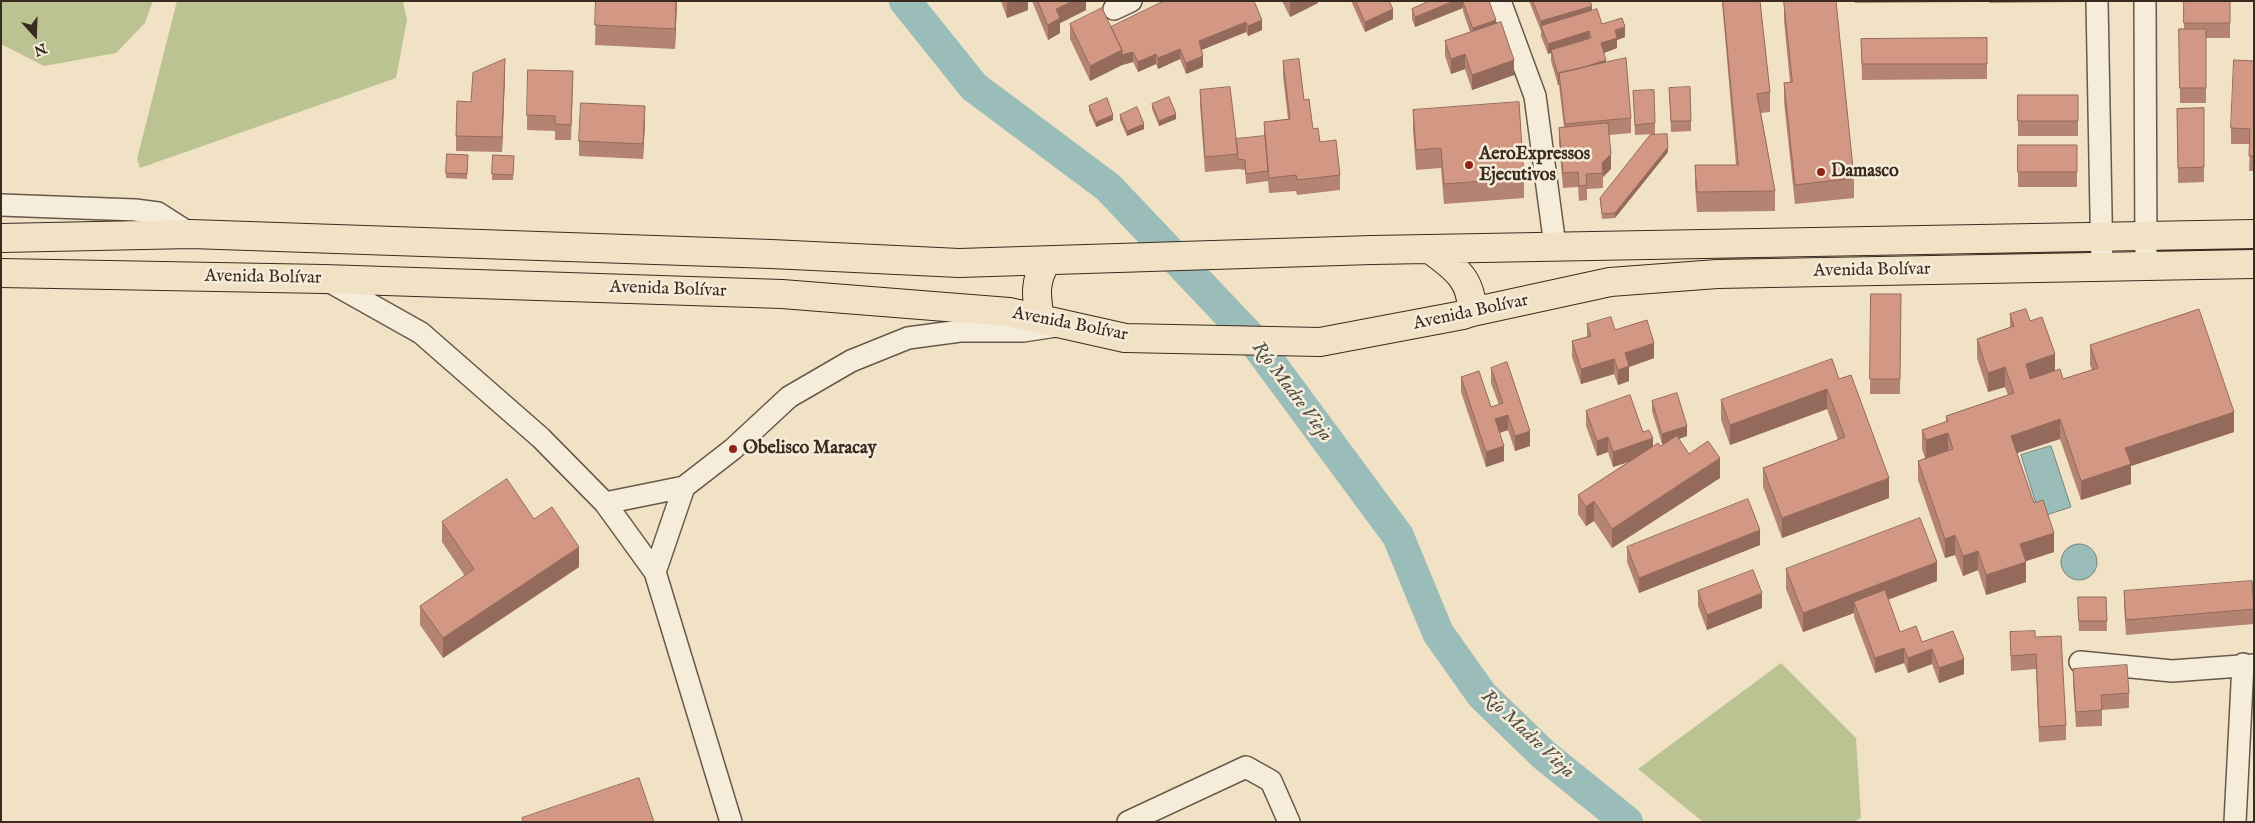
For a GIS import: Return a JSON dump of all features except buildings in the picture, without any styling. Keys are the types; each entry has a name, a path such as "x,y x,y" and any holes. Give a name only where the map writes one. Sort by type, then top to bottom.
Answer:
{"main road":[{"name":"Avenida Bolívar","path":"1,238 191,234 762,254 959,264 1372,250 2254,234"},
{"path":"1431,250 1457,270 1470,288 1467,314"},
{"path":"1040,319 1036,298 1036,284 1040,271 1047,261"},
{"name":"Avenida Bolívar","path":"1,273 324,279 782,294 1009,312 1125,338 1320,342 1467,314 1610,282 1717,274 2254,264"}],"street":[{"path":"1500,1 1535,96 1554,246"},
{"path":"2097,1 2102,266"},
{"path":"2145,1 2146,266"},
{"path":"1,205 158,212 191,234"},
{"path":"324,279 421,333 541,438 605,503 655,572 731,822"},
{"path":"605,503 684,487 733,449 790,397 851,361 908,338 960,331 1023,331 1068,325"},
{"path":"655,572 684,487"},
{"path":"2080,662 2172,671 2248,665 2235,822"},
{"path":"1128,822 1246,767 1270,781 1289,822"}],"green space":[{"path":"1,1 153,1 145,23 116,53 44,66 1,44"},
{"path":"177,1 403,1 407,20 396,78 140,168 137,159"},
{"path":"1781,663 1856,738 1861,818 1853,822 1703,822 1638,769"}],"water":[{"path":"2051,446 2071,507 2040,517 2021,455"},
{"path":"2079,544 2086,545 2092,549 2096,555 2096,569 2092,575 2086,579 2079,580 2072,579 2066,575 2062,569 2061,562 2062,555 2066,549 2072,545"}],"waterway":[{"name":"Río Madre Vieja","path":"905,1 974,87 1108,187 1254,341 1398,536 1438,633 1482,695 1544,755 1627,822"}],"place":[{"name":"AeroExpressos Ejecutivos","path":"1469,165"},
{"name":"Damasco","path":"1821,172"},
{"name":"Obelisco Maracay","path":"733,449"}]}
